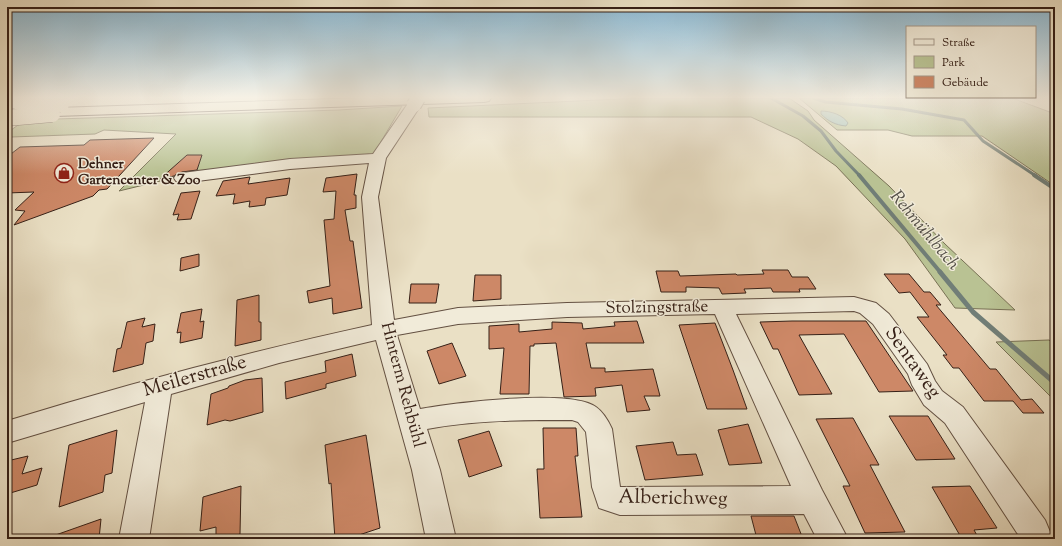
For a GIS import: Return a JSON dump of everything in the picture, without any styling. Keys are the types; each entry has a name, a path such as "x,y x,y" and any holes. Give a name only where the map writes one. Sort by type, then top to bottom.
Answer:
{"street":[{"name":"Hinterm Rehbühl","path":"401,123 378,158 370,197 384,330 426,470 441,539"},
{"path":"182,178 290,164 378,158"},
{"name":"Sentaweg","path":"722,308 854,304 868,308 881,319 919,371 924,385 933,398 954,415 1038,539"},
{"name":"Stolzingstraße","path":"384,330 458,316 567,310 722,308 812,500 833,539"},
{"name":"Meilerstraße","path":"7,432 279,354 384,330"},
{"path":"134,539 160,387"},
{"name":"Alberichweg","path":"412,421 444,414 512,409 572,409 587,414 599,429 606,487 609,498 620,501 812,500"}],"green space":[{"path":"20,123 392,123 372,157 185,175 119,191 176,134 104,130 95,134 11,137 7,139 7,133"},
{"path":"765,123 818,123 889,186 945,244 1015,310 955,308 905,239 836,166 798,139"},
{"path":"829,123 1055,123 1055,186 982,136 912,136 888,130 837,130"},
{"path":"1049,340 1055,344 1055,401 996,342"}],"water":[{"path":"835,123 848,123 846,126"}],"building":[{"name":"Dehner Gartencenter & Zoo","path":"154,138 107,189 99,190 93,196 14,225 25,211 15,210 34,192 7,193 7,157 20,147 84,145 90,140"},
{"path":"187,155 202,155 197,170 182,172 174,176 160,179"},
{"path":"357,174 354,195 356,195 356,208 345,210 350,241 353,241 362,308 333,314 332,298 309,303 307,291 330,286 324,220 334,219 336,191 323,192 326,178"},
{"path":"250,177 248,184 290,178 287,195 266,198 265,205 249,207 250,201 233,204 235,194 216,196 223,181"},
{"path":"200,191 191,219 177,220 179,214 173,215 181,193"},
{"path":"199,254 199,266 180,271 181,258"},
{"path":"762,270 788,270 792,277 808,277 816,289 799,289 800,292 773,292 771,288 744,289 746,293 722,294 719,288 686,287 686,292 661,292 656,271 678,271 680,276 764,274"},
{"path":"884,274 909,274 924,292 930,292 941,305 936,305 990,369 996,369 1021,400 1032,399 1044,413 1023,413 1013,401 984,401 959,368 953,368 943,355 947,355 917,317 929,317 910,292 899,293"},
{"path":"475,275 501,275 501,299 473,301"},
{"path":"411,284 439,284 436,303 409,303"},
{"path":"259,295 261,340 235,346 237,300"},
{"path":"202,309 200,322 204,321 202,338 180,343 181,332 177,333 181,313"},
{"path":"145,318 142,327 155,324 153,341 146,343 143,364 113,372 117,349 121,348 127,322"},
{"path":"637,321 644,343 586,343 591,368 605,368 605,372 653,369 660,396 644,396 650,410 627,412 622,385 595,388 596,396 564,397 556,343 534,344 534,346 530,346 529,394 500,394 504,348 489,349 489,326 519,324 519,332 552,329 552,322 582,323 583,329 615,326 614,322"},
{"path":"866,321 913,391 879,392 844,334 799,335 832,394 799,395 778,349 773,349 760,322"},
{"path":"715,323 747,409 707,409 679,325"},
{"path":"452,343 466,376 439,384 427,351"},
{"path":"352,354 356,376 326,384 326,388 286,399 285,382 326,372 325,361"},
{"path":"262,378 263,412 230,421 225,420 207,425 211,394 245,380"},
{"path":"889,416 928,416 955,459 916,460"},
{"path":"853,418 879,465 870,465 905,532 865,533 843,486 850,486 816,419"},
{"path":"748,424 762,463 729,465 718,430"},
{"path":"543,428 576,428 578,456 575,456 582,517 540,518 537,469 544,469"},
{"path":"117,430 112,473 105,475 103,492 59,507 69,445"},
{"path":"489,431 502,466 469,477 458,440"},
{"path":"366,435 380,528 347,539 335,539 331,483 329,484 325,445"},
{"path":"673,442 677,455 696,454 703,475 645,480 636,446"},
{"path":"28,456 22,474 42,468 37,485 7,494 7,461"},
{"path":"241,486 240,534 226,539 216,539 216,527 200,531 203,497"},
{"path":"970,486 997,528 974,530 979,539 962,539 932,487"},
{"path":"751,516 794,516 803,539 757,539"},
{"path":"101,519 99,539 50,539 50,537"}],"waterway":[{"name":"Rehmühlbach","path":"812,123 821,131 836,151 860,176"},
{"path":"967,123 983,141 1036,176"},
{"name":"Rehmühlbach","path":"859,175 941,273"},
{"path":"1034,175 1055,189"},
{"name":"Rehmühlbach","path":"940,272 973,312 1055,383"}],"place":[{"name":"Dehner Gartencenter & Zoo","path":"64,173"}]}
